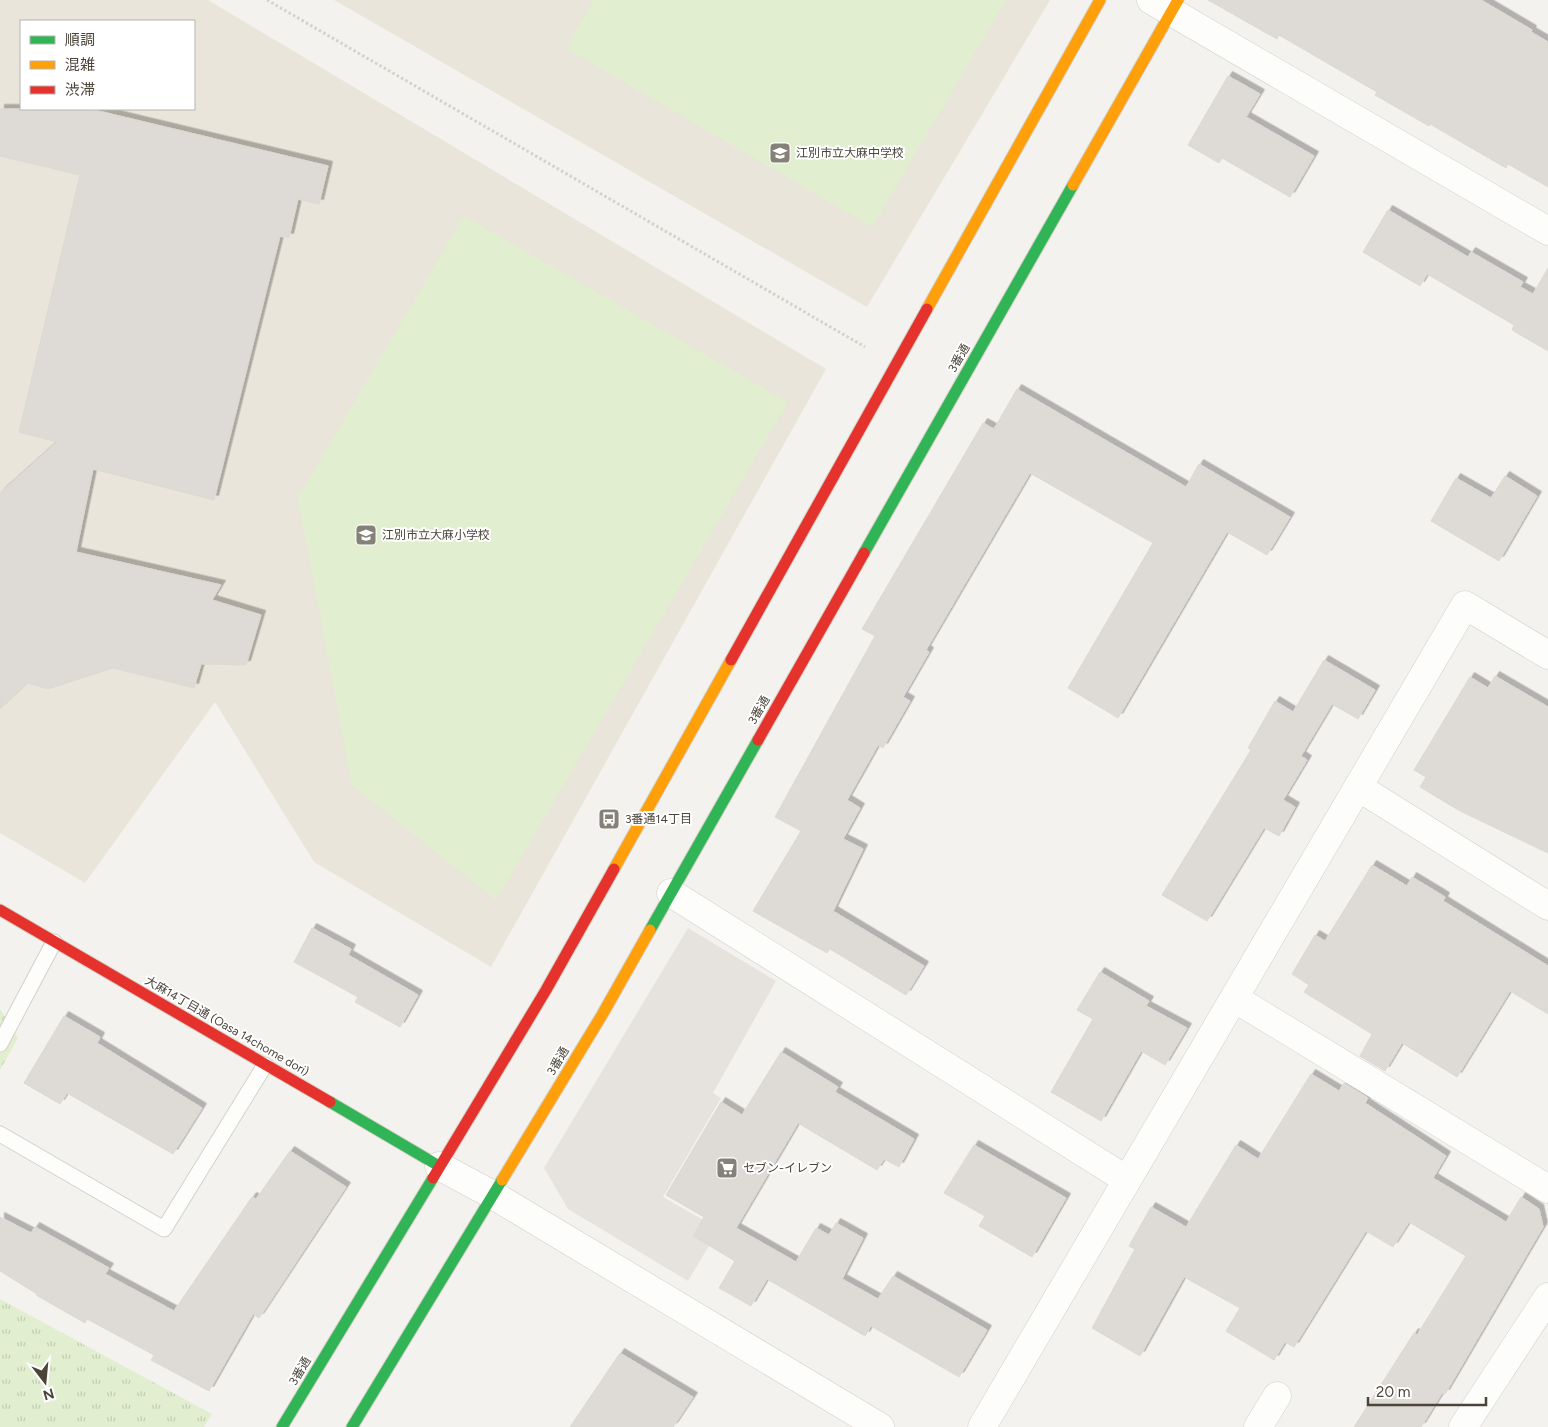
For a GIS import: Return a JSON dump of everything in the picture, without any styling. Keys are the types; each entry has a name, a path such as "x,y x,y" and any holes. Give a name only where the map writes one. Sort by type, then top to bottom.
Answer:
{"street":[{"name":"3番通","path":"282,1427 546,990 1100,0"},
{"name":"3番通","path":"352,1427 602,1015 1167,4"},
{"path":"1167,4 1548,231"},
{"path":"982,1427 1465,605 1548,655"},
{"path":"1358,787 1548,906"},
{"path":"671,893 1127,1180"},
{"name":"大麻14丁目通 (Oasa 14chome dori)","path":"0,910 439,1166"},
{"path":"1234,998 1548,1189"},
{"path":"439,1166 493,1195 880,1427"},
{"path":"1463,1427 1548,1297"},
{"path":"1258,1427 1277,1396"}],"lane":[{"path":"0,1044 54,942"},
{"path":"0,1134 164,1229 265,1065"}],"path":[{"path":"267,0 896,365"}],"shaded area":[{"name":"江別市立大麻小学校","path":"0,0 208,0 826,369 491,967 314,862 215,702 85,883 0,833"},
{"name":"江別市立大麻中学校","path":"334,0 1050,0 867,307"},
{"path":"688,928 776,981 713,1093 721,1098 663,1197 719,1229 688,1281 568,1209 544,1168"}],"green space":[{"path":"594,0 1006,0 872,227 566,48"},
{"path":"464,216 788,402 496,900 352,785 298,498"},
{"path":"0,1009 18,1038 0,1070"},
{"path":"0,1299 212,1414 204,1427 0,1427"}],"building":[{"path":"1208,0 1481,0 1532,30 1531,32 1548,42 1548,187 1508,164 1506,168 1430,124 1429,126 1375,95 1377,92 1279,35 1277,39"},
{"path":"1228,76 1260,94 1246,117 1314,156 1290,197 1222,158 1219,163 1188,145"},
{"path":"0,109 94,110 328,166 319,204 298,199 289,238 280,236 214,500 93,469 76,552 221,585 212,600 261,615 246,665 201,664 194,688 113,668 48,689 27,683 0,709 0,493 57,442 19,432 80,175 0,156"},
{"path":"1388,210 1468,257 1471,252 1523,282 1520,287 1533,294 1548,268 1548,351 1512,330 1514,325 1427,274 1420,286 1363,252"},
{"path":"1017,389 1186,487 1199,464 1290,517 1267,555 1227,532 1118,718 1068,688 1153,543 1030,473 926,650 929,652 903,697 910,701 883,748 878,745 847,800 860,808 843,839 863,849 833,911 924,966 906,995 830,949 827,953 753,911 801,831 775,817 875,636 862,629 983,423 994,429"},
{"path":"1505,476 1537,496 1499,561 1431,521 1456,478 1491,498"},
{"path":"1324,660 1375,690 1358,719 1332,704 1301,756 1307,760 1283,800 1295,807 1279,836 1264,828 1207,921 1162,895 1251,750 1248,748 1275,701 1293,712"},
{"path":"1495,676 1548,707 1548,853 1460,811 1420,787 1426,777 1414,770 1470,677 1488,688"},
{"path":"1372,865 1407,886 1412,877 1445,897 1443,901 1548,966 1548,1014 1510,991 1457,1077 1402,1043 1385,1071 1360,1056 1372,1034 1304,992 1309,985 1292,974 1315,935 1325,941"},
{"path":"312,928 351,949 348,955 418,995 400,1027 355,1002 358,997 294,962"},
{"path":"1100,972 1149,1001 1146,1006 1187,1028 1165,1065 1141,1051 1101,1121 1051,1092 1093,1019 1077,1010"},
{"path":"64,1016 100,1037 97,1043 202,1108 173,1154 67,1093 60,1104 24,1083"},
{"path":"781,1052 838,1087 835,1092 914,1139 899,1167 884,1159 877,1170 798,1123 736,1228 796,1262 816,1228 829,1235 836,1223 863,1238 842,1279 878,1299 893,1276 987,1330 959,1377 871,1326 865,1336 767,1279 751,1306 719,1288 735,1261 693,1236 704,1217 666,1195 721,1102 742,1115"},
{"path":"1311,1074 1339,1091 1344,1083 1368,1098 1365,1103 1446,1156 1433,1178 1506,1222 1521,1197 1539,1209 1543,1227 1445,1394 1442,1393 1421,1427 1354,1427 1414,1333 1417,1335 1466,1256 1409,1222 1393,1247 1366,1231 1294,1347 1285,1342 1274,1360 1226,1331 1240,1308 1184,1277 1140,1356 1092,1328 1135,1249 1129,1246 1151,1207 1186,1227 1236,1145 1258,1159"},
{"path":"974,1145 1066,1198 1032,1257 979,1226 985,1216 944,1193"},
{"path":"290,1151 346,1187 259,1318 253,1314 209,1391 151,1360 154,1355 87,1319 85,1323 36,1295 0,1271 0,1217 31,1233 35,1227 109,1268 105,1274 174,1311 252,1197 256,1199"},
{"path":"620,1353 693,1397 673,1427 570,1427"}],"traffic: fast":[{"path":"864,553 1073,185"},
{"path":"650,930 758,740"},
{"path":"330,1102 439,1166"},
{"path":"282,1427 433,1178"},
{"path":"352,1427 502,1180"}],"traffic: slow":[{"path":"927,309 1100,0"},
{"path":"1073,185 1178,0"},
{"path":"614,869 731,660"},
{"path":"502,1180 602,1015 650,930"}],"traffic: jam":[{"path":"731,660 927,309"},
{"path":"758,740 864,553"},
{"path":"433,1178 546,990 614,869"},
{"path":"0,910 330,1102"}],"place":[{"name":"江別市立大麻中学校","path":"780,153"},
{"name":"江別市立大麻小学校","path":"366,535"},
{"name":"3番通14丁目","path":"609,819"},
{"name":"セブン-イレブン","path":"727,1168"}]}
